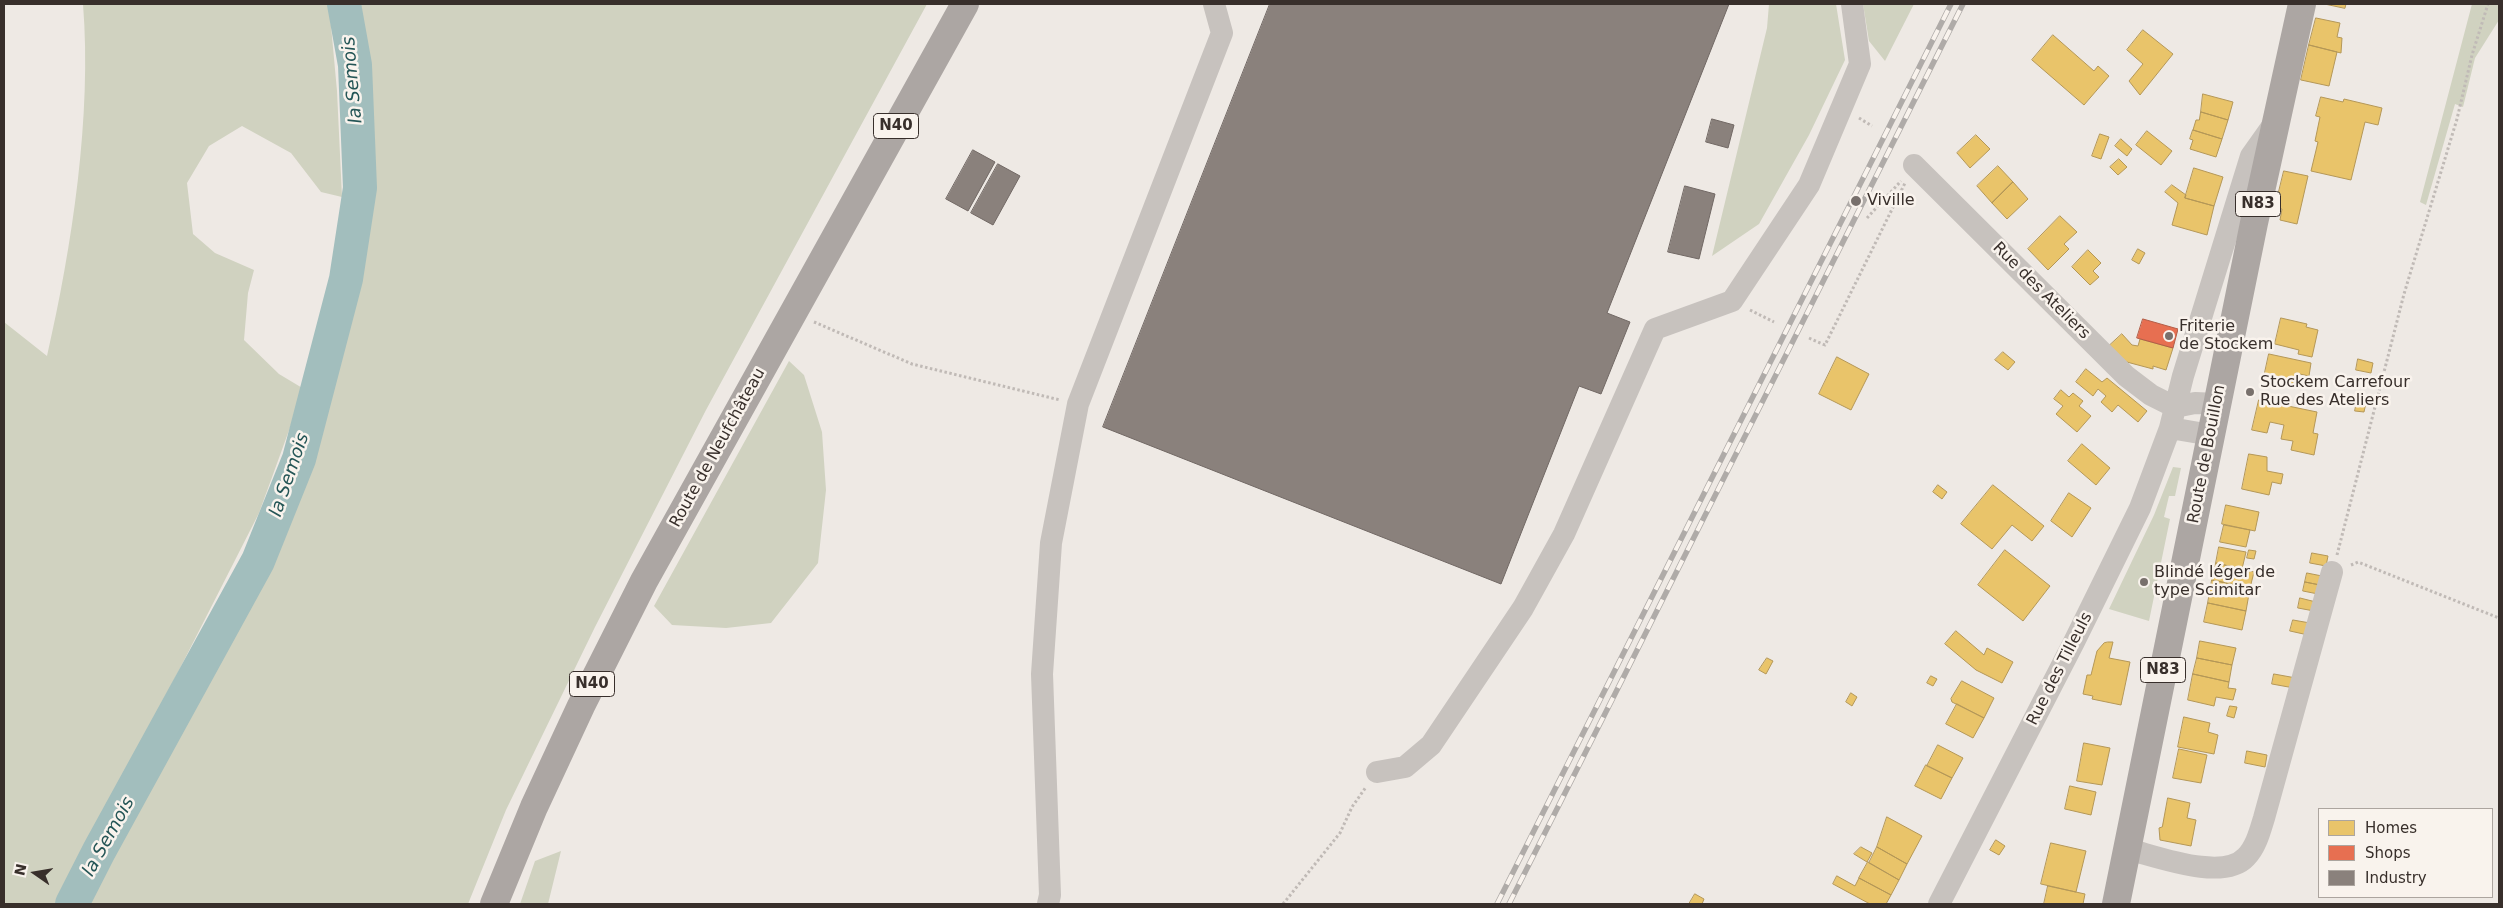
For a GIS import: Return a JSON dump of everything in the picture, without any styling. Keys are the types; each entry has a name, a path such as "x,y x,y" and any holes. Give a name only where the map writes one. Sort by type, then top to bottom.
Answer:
{"main road":[{"name":"Route de Neufchâteau","path":"494,904 538,799 644,581 965,4"},
{"name":"Route de Bouillon","path":"2116,904 2275,122 2302,4"}],"street":[{"path":"1048,904 1050,895 1042,674 1051,543 1078,404 1222,33 1214,4"},
{"path":"1377,772 1405,767 1431,745 1523,608 1564,534 1655,329 1732,301 1809,185 1860,64 1852,4"},
{"name":"Rue des Tilleuls","path":"1939,904 2074,642 2140,508 2173,417 2251,156 2275,122"},
{"name":"Rue des Ateliers","path":"1914,165 2126,376 2151,395 2173,417"},
{"path":"2173,417 2195,403 2217,404"},
{"path":"2173,417 2211,436"},
{"path":"2127,849 2212,869 2230,867 2246,858 2257,840 2264,818 2332,572"}],"path":[{"path":"2332,572 2404,294 2457,119 2472,55 2488,4"},
{"path":"1867,218 1891,194 1914,165"},
{"path":"1809,338 1825,345 1914,165"},
{"path":"1732,301 1774,322"},
{"path":"794,312 912,364 1078,404"},
{"path":"2332,572 2358,562 2499,618"},
{"path":"1283,904 1340,833 1352,807 1377,772"}],"green space":[{"path":"83,4 329,4 337,91 342,197 321,192 291,153 242,126 209,146 187,183 193,234 215,253 254,270 248,293 244,340 279,374 304,389 259,513 146,735 55,904 4,904 4,322 47,356 72,226 78,181 85,91"},
{"path":"357,4 927,4 706,410 595,627 506,810 468,904 84,904 271,566 314,463 357,284 374,187 370,65"},
{"path":"1769,4 1836,4 1845,60 1809,135 1759,224 1712,256 1767,28"},
{"path":"1863,4 1914,4 1885,61 1869,41"},
{"path":"2472,4 2499,4 2499,20 2475,58 2463,107 2455,104 2426,205 2420,202"},
{"path":"789,361 804,375 822,432 826,490 818,563 771,623 726,628 672,625 654,606"},
{"path":"2173,467 2181,468 2175,496 2169,496 2164,517 2170,519 2149,621 2109,609 2154,515"},
{"path":"561,851 548,904 520,904 535,861"}],"building: Homes":[{"path":"2325,4 2346,4 2345,8"},
{"path":"2316,18 2340,23 2337,37 2342,38 2341,53 2309,45"},
{"path":"2143,30 2173,54 2140,95 2129,81 2143,64 2127,50"},
{"path":"2053,35 2094,71 2098,66 2109,76 2084,105 2032,60"},
{"path":"2309,45 2337,52 2329,86 2301,80"},
{"path":"2203,94 2233,102 2228,120 2201,112"},
{"path":"2321,97 2343,102 2344,99 2382,108 2378,125 2365,122 2351,180 2311,171 2318,142 2315,141 2320,117 2316,116"},
{"path":"2201,112 2228,120 2222,139 2193,130"},
{"path":"2193,130 2222,139 2216,157 2190,149 2193,140 2190,139"},
{"path":"2147,131 2172,151 2161,165 2136,145"},
{"path":"2100,134 2109,137 2101,159 2092,156"},
{"path":"1976,135 1990,149 1970,168 1957,153"},
{"path":"2121,139 2132,149 2127,156 2115,146"},
{"path":"2119,159 2127,167 2118,175 2110,167"},
{"path":"1998,166 2013,182 1992,203 1977,186"},
{"path":"2194,168 2223,177 2214,206 2185,198"},
{"path":"2284,171 2308,176 2297,224 2280,220 2282,209 2275,208"},
{"path":"2013,182 2028,199 2007,219 1992,203"},
{"path":"2172,185 2186,195 2185,198 2214,206 2207,235 2172,225 2178,203 2165,192"},
{"path":"2060,216 2077,232 2064,244 2069,249 2048,270 2028,249"},
{"path":"2138,249 2145,253 2139,264 2132,260"},
{"path":"2088,250 2101,263 2093,271 2099,277 2090,285 2072,267"},
{"path":"2281,318 2307,324 2306,327 2318,330 2312,357 2298,354 2299,350 2275,344"},
{"path":"2122,334 2132,345 2138,346 2140,339 2173,348 2166,370 2153,366 2153,369 2123,361 2109,346"},
{"path":"2003,352 2015,362 2008,370 1995,360"},
{"path":"2269,354 2311,363 2309,376 2295,373 2293,384 2264,377"},
{"path":"1837,357 1869,374 1851,410 1819,394"},
{"path":"2358,359 2373,363 2371,373 2356,370"},
{"path":"2086,369 2102,382 2107,378 2147,411 2138,422 2118,405 2112,412 2101,402 2106,396 2098,389 2093,396 2076,382"},
{"path":"2061,390 2069,397 2073,393 2083,401 2079,406 2091,416 2077,432 2056,414 2063,406 2054,399"},
{"path":"2358,396 2367,398 2364,412 2355,411"},
{"path":"2259,400 2317,412 2313,433 2318,434 2314,455 2291,450 2293,441 2281,439 2284,425 2270,422 2267,433 2252,430"},
{"path":"2082,444 2110,468 2096,485 2068,461"},
{"path":"2249,454 2267,457 2267,471 2283,474 2281,484 2272,482 2269,495 2242,489"},
{"path":"1938,485 1947,492 1942,499 1933,492"},
{"path":"1993,485 2044,526 2032,541 2012,525 1992,549 1961,524"},
{"path":"2069,493 2091,508 2072,537 2051,521"},
{"path":"2226,505 2259,512 2255,531 2222,524"},
{"path":"2224,525 2250,530 2246,547 2220,542"},
{"path":"2219,547 2246,552 2242,569 2216,563"},
{"path":"2005,550 2050,586 2023,621 1978,585"},
{"path":"2249,550 2256,551 2254,559 2247,558"},
{"path":"2312,553 2328,556 2326,566 2310,563"},
{"path":"2216,563 2254,572 2250,588 2212,580"},
{"path":"2307,573 2322,576 2320,585 2305,582"},
{"path":"2212,580 2250,588 2246,611 2208,603"},
{"path":"2305,582 2320,585 2318,594 2303,591"},
{"path":"2300,598 2316,602 2314,611 2298,608"},
{"path":"2208,603 2246,611 2242,630 2204,622"},
{"path":"2293,620 2310,623 2308,635 2290,631"},
{"path":"1956,631 1984,655 1987,648 2013,662 2002,683 1976,670 1945,644"},
{"path":"2200,641 2236,648 2232,665 2197,658"},
{"path":"2113,642 2109,658 2130,662 2121,705 2092,699 2093,696 2083,694 2087,675 2091,675 2097,651 2104,643"},
{"path":"1767,658 1773,661 1766,674 1759,670"},
{"path":"2197,658 2232,665 2229,682 2193,674"},
{"path":"2193,674 2229,682 2228,688 2236,689 2233,700 2216,697 2214,706 2188,700"},
{"path":"2274,674 2296,678 2294,688 2272,684"},
{"path":"1931,676 1937,679 1933,686 1927,683"},
{"path":"1962,681 1994,698 1984,718 1952,702 1951,699"},
{"path":"1851,693 1857,697 1852,706 1846,702"},
{"path":"1957,704 1984,718 1973,738 1946,724"},
{"path":"2230,706 2237,707 2234,718 2227,716"},
{"path":"2184,717 2210,723 2208,732 2218,735 2214,754 2178,747"},
{"path":"2084,743 2110,748 2102,785 2077,781"},
{"path":"1938,745 1963,758 1952,778 1927,766"},
{"path":"2179,749 2207,755 2201,783 2173,778"},
{"path":"2247,751 2267,755 2265,767 2245,763"},
{"path":"1926,765 1952,778 1941,799 1915,786"},
{"path":"2070,786 2096,792 2091,815 2065,809"},
{"path":"2168,798 2190,803 2187,818 2196,820 2191,846 2160,840 2159,828 2162,827"},
{"path":"1887,817 1922,836 1907,864 1877,847"},
{"path":"1996,840 2005,846 1999,855 1990,850"},
{"path":"2051,843 2086,851 2076,892 2041,884"},
{"path":"1861,847 1872,853 1867,862 1854,854"},
{"path":"1877,847 1907,864 1899,880 1869,863"},
{"path":"1868,862 1899,880 1891,895 1859,878"},
{"path":"1837,876 1855,886 1859,878 1891,895 1886,904 1870,904 1833,884"},
{"path":"2048,886 2085,894 2083,904 2044,904"},
{"path":"1695,894 1704,899 1702,904 1689,904"}],"building: Shops":[{"path":"2143,319 2178,329 2173,348 2137,338"}],"building: Industry":[{"path":"1270,4 1729,4 1607,313 1630,322 1601,394 1579,386 1501,584 1103,427"},
{"path":"1712,119 1734,125 1728,148 1706,142"},
{"path":"973,150 995,162 968,211 946,199"},
{"path":"998,164 1020,176 993,225 971,213"},
{"path":"1685,186 1715,194 1699,259 1668,252"}],"waterway":[{"name":"la Semois","path":"72,904 99,851 258,561 299,459 346,279 360,188 355,65 344,4"}],"railway":[{"path":"1497,904 1951,4"},
{"path":"1509,904 1963,4"}],"place":[{"name":"Viville","path":"1856,201"},
{"name":"Friterie de Stockem","path":"2169,336"},
{"name":"Stockem Carrefour Rue des Ateliers","path":"2250,392"},
{"name":"Blindé léger de type Scimitar","path":"2144,582"}]}
